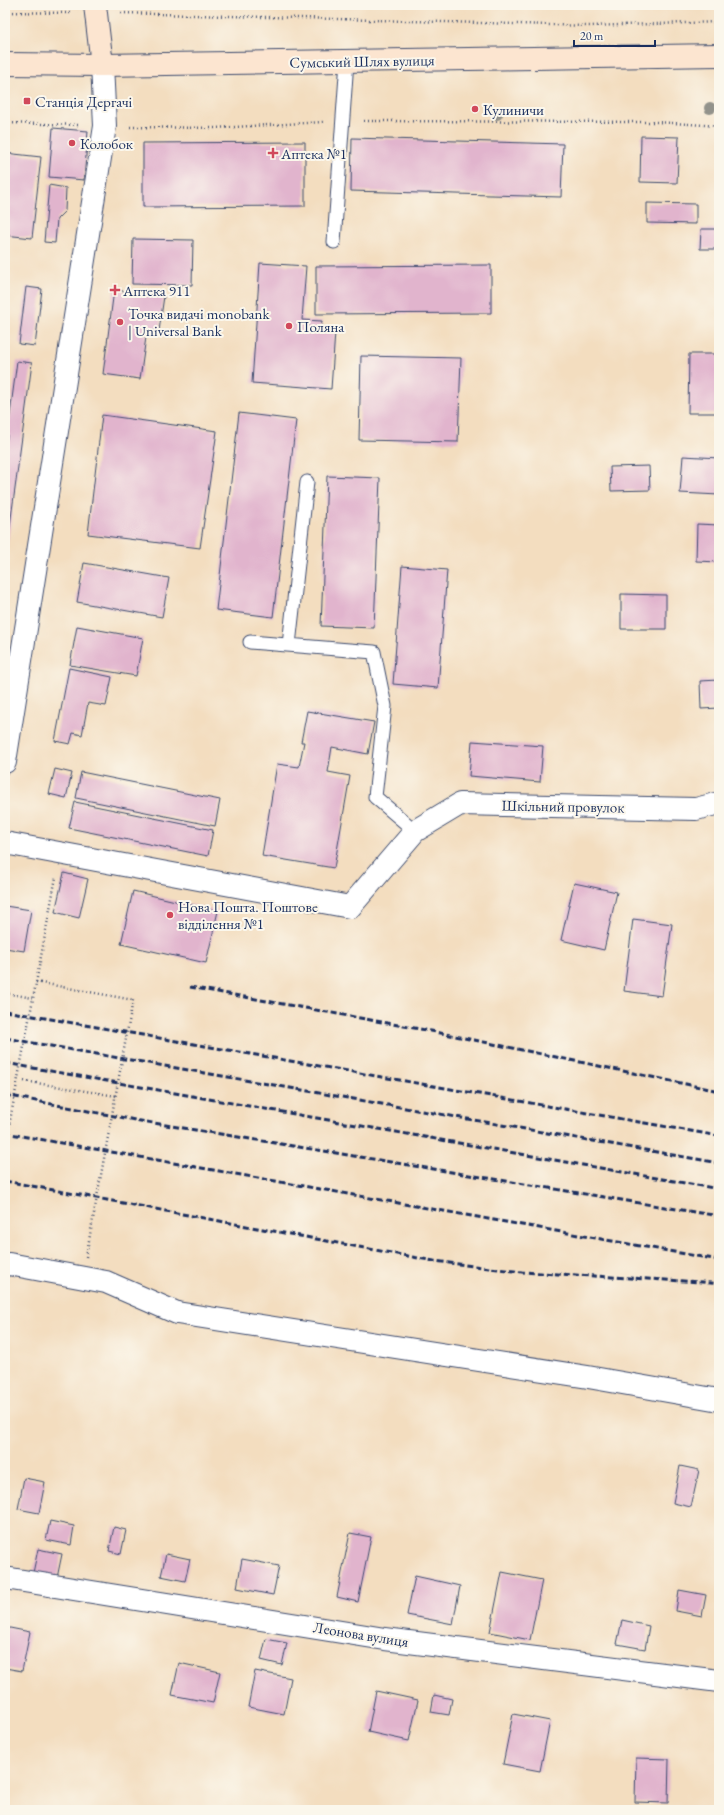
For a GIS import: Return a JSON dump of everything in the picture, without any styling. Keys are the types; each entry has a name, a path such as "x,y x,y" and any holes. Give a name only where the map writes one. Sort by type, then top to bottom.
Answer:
{"main road":[{"path":"95,9 102,65"},
{"name":"Сумський Шлях вулиця","path":"5,64 102,65 719,55"}],"street":[{"path":"5,762 7,726 105,126 102,65"},
{"name":"Шкільний провулок","path":"60,853 350,907 415,831 460,804 696,809 719,803"},
{"path":"5,843 60,853"},
{"path":"7,1265 106,1282 177,1313 588,1377 719,1400"},
{"name":"Леонова вулиця","path":"5,1578 385,1639 719,1681"}],"lane":[{"path":"334,242 347,61"},
{"path":"289,645 307,482"},
{"path":"250,642 374,652 385,706 375,796 415,831"}],"path":[{"path":"5,12 95,9 589,26 719,22"},
{"path":"5,1147 60,853"},
{"path":"36,982 134,1000 86,1257"},
{"path":"5,993 33,998"},
{"path":"24,1081 116,1096"}],"building":[{"path":"53,128 88,131 84,180 49,177"},
{"path":"641,136 679,137 677,183 640,182"},
{"path":"352,138 563,144 561,197 351,191"},
{"path":"305,142 305,206 143,207 143,143"},
{"path":"5,153 41,157 32,238 5,235"},
{"path":"49,185 66,188 65,211 57,219 55,243 44,242"},
{"path":"647,203 696,204 696,224 647,223"},
{"path":"701,229 719,229 719,249 700,249"},
{"path":"133,239 193,240 192,285 132,284"},
{"name":"Поляна","path":"260,263 306,266 302,320 322,321 321,331 335,332 331,389 252,383"},
{"path":"491,265 491,313 316,314 316,266"},
{"path":"26,287 42,289 35,346 19,344"},
{"path":"114,290 164,296 159,331 147,330 140,379 103,374"},
{"path":"689,354 719,354 719,413 688,413"},
{"path":"361,356 461,358 458,442 359,440"},
{"path":"17,361 32,363 6,555 5,452"},
{"path":"239,413 296,420 273,617 216,610"},
{"path":"102,415 217,431 200,548 88,534"},
{"path":"683,456 719,458 719,495 680,493"},
{"path":"649,466 650,490 611,491 610,467"},
{"path":"327,476 380,478 374,628 321,626"},
{"path":"697,524 719,525 719,562 696,561"},
{"path":"84,563 169,578 162,617 77,602"},
{"path":"402,566 447,570 438,688 393,684"},
{"path":"621,594 666,595 666,629 621,629"},
{"path":"77,626 143,638 136,676 70,665"},
{"path":"69,668 112,677 106,706 88,703 82,735 73,733 70,744 55,741"},
{"path":"719,680 719,708 701,709 700,681"},
{"path":"307,711 374,722 368,754 332,747 328,772 350,776 334,868 262,856 277,764 299,767 304,742 301,742"},
{"path":"472,741 543,746 540,782 469,776"},
{"path":"55,769 72,773 66,798 49,794"},
{"path":"81,772 220,800 215,826 76,798"},
{"path":"75,802 213,830 208,856 69,828"},
{"path":"64,873 88,879 79,918 55,912"},
{"path":"574,883 617,892 604,950 561,940"},
{"path":"133,891 218,911 206,963 121,944"},
{"path":"5,906 31,910 24,951 5,948"},
{"path":"633,919 672,924 662,996 624,991"},
{"path":"680,1466 699,1470 691,1507 673,1503"},
{"path":"24,1478 45,1482 39,1513 18,1509"},
{"path":"50,1521 74,1526 71,1545 46,1540"},
{"path":"114,1527 126,1530 121,1554 109,1551"},
{"path":"350,1533 371,1537 358,1602 337,1597"},
{"path":"38,1549 62,1554 57,1578 33,1573"},
{"path":"166,1554 190,1559 185,1581 161,1576"},
{"path":"242,1559 279,1566 273,1595 237,1588"},
{"path":"502,1572 542,1580 530,1640 490,1632"},
{"path":"415,1576 460,1586 453,1624 407,1615"},
{"path":"679,1590 706,1595 702,1616 676,1611"},
{"path":"622,1620 649,1626 645,1649 617,1644"},
{"path":"5,1627 30,1632 22,1671 5,1668"},
{"path":"266,1639 287,1643 282,1665 261,1660"},
{"path":"179,1663 220,1672 213,1703 172,1695"},
{"path":"255,1671 291,1678 284,1714 248,1707"},
{"path":"376,1691 418,1700 409,1741 368,1732"},
{"path":"434,1695 452,1699 449,1715 431,1712"},
{"path":"513,1714 550,1721 540,1771 503,1764"},
{"path":"636,1758 669,1759 668,1803 635,1802"}],"railway":[{"path":"190,987 431,1031 719,1091"},
{"path":"5,1011 719,1136"},
{"path":"5,1038 719,1163"},
{"path":"5,1063 719,1189"},
{"path":"5,1095 135,1120 719,1216"},
{"path":"5,1133 719,1260"},
{"path":"5,1181 434,1261 522,1272 719,1284"}],"place":[{"name":"Станція Дергачі","path":"27,101"},
{"name":"Кулиничи","path":"475,109"},
{"name":"Колобок","path":"72,143"},
{"name":"Аптека №1","path":"273,153"},
{"name":"Аптека 911","path":"115,290"},
{"name":"Точка видачі monobank | Universal Bank","path":"120,322"},
{"name":"Поляна","path":"289,326"},
{"name":"Нова Пошта. Поштове відділення №1","path":"170,915"}]}
